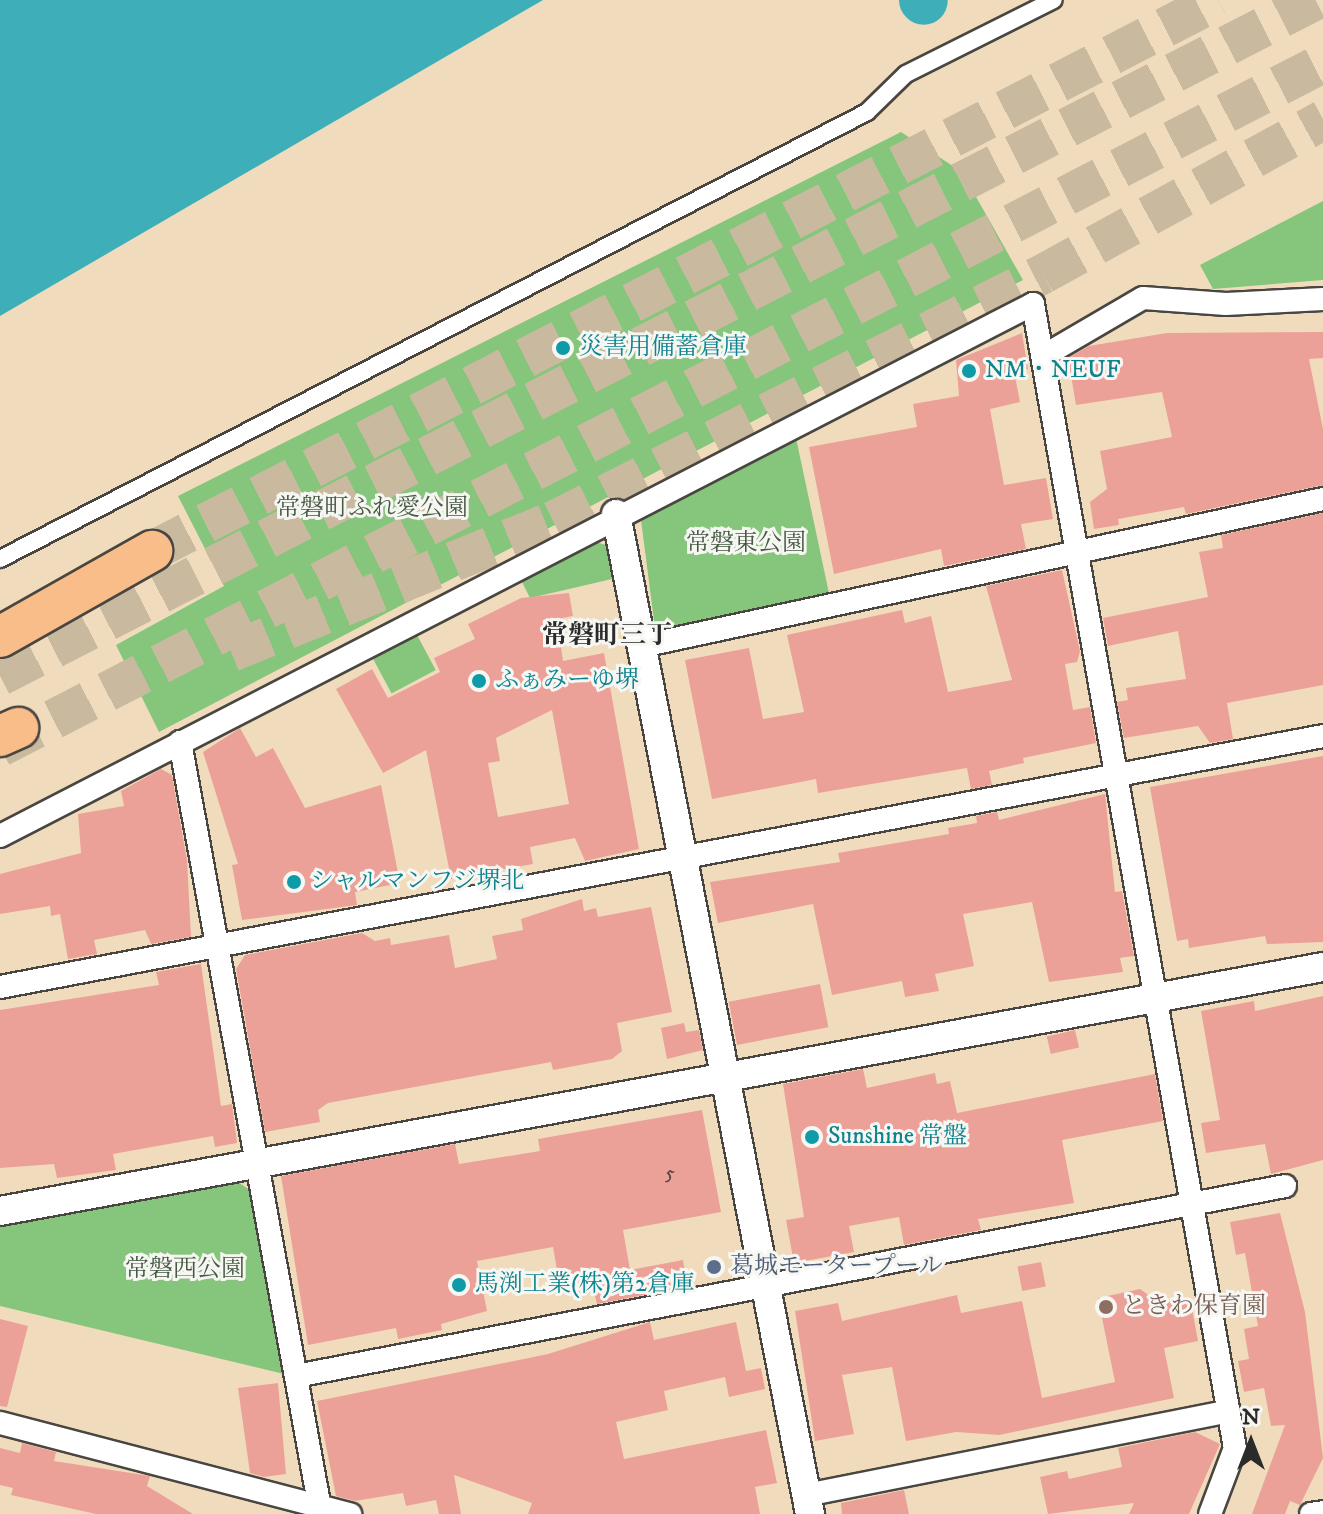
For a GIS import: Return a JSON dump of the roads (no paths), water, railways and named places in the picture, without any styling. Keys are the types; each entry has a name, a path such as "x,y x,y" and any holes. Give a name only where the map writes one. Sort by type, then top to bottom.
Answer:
{"highway":[{"path":"0,637 152,551"}],"street":[{"path":"0,559 867,112 906,74 1054,0"},
{"path":"1047,354 1143,298 1226,304 1323,299"},
{"path":"0,836 616,514 1008,313 1033,304 1047,354 1235,1448 1210,1514"},
{"path":"642,646 1323,499"},
{"path":"616,514 808,1504 1229,1411"},
{"path":"0,987 1323,736"},
{"path":"180,742 301,1375 322,1510"},
{"path":"0,1211 1323,967"},
{"path":"301,1375 1285,1186"},
{"path":"0,1423 322,1510 350,1514"},
{"path":"1311,1514 1323,1512"}],"water":[{"path":"0,0 543,0 0,316"}],"tunnel":[{"path":"152,551 1218,0"},
{"path":"0,676 1316,0"},
{"path":"0,747 1323,63"},
{"path":"231,652 553,521 1043,274 1323,120"}],"place":[{"name":"災害用備蓄倉庫","path":"563,348"},
{"name":"NM・NEUF","path":"969,371"},
{"name":"ふぁみーゆ堺","path":"479,681"},
{"name":"シャルマンフジ堺北","path":"294,882"},
{"name":"Sunshine 常盤","path":"812,1137"},
{"name":"葛城モータープール","path":"714,1267"},
{"name":"馬渕工業(株)第2倉庫","path":"459,1285"},
{"name":"ときわ保育園","path":"1106,1307"}],"district":[{"name":"常磐町三丁","path":"607,636"}],"park label":[{"name":"常磐町ふれ愛公園","path":"372,509"},
{"name":"常磐東公園","path":"746,544"},
{"name":"常磐西公園","path":"185,1270"}]}
